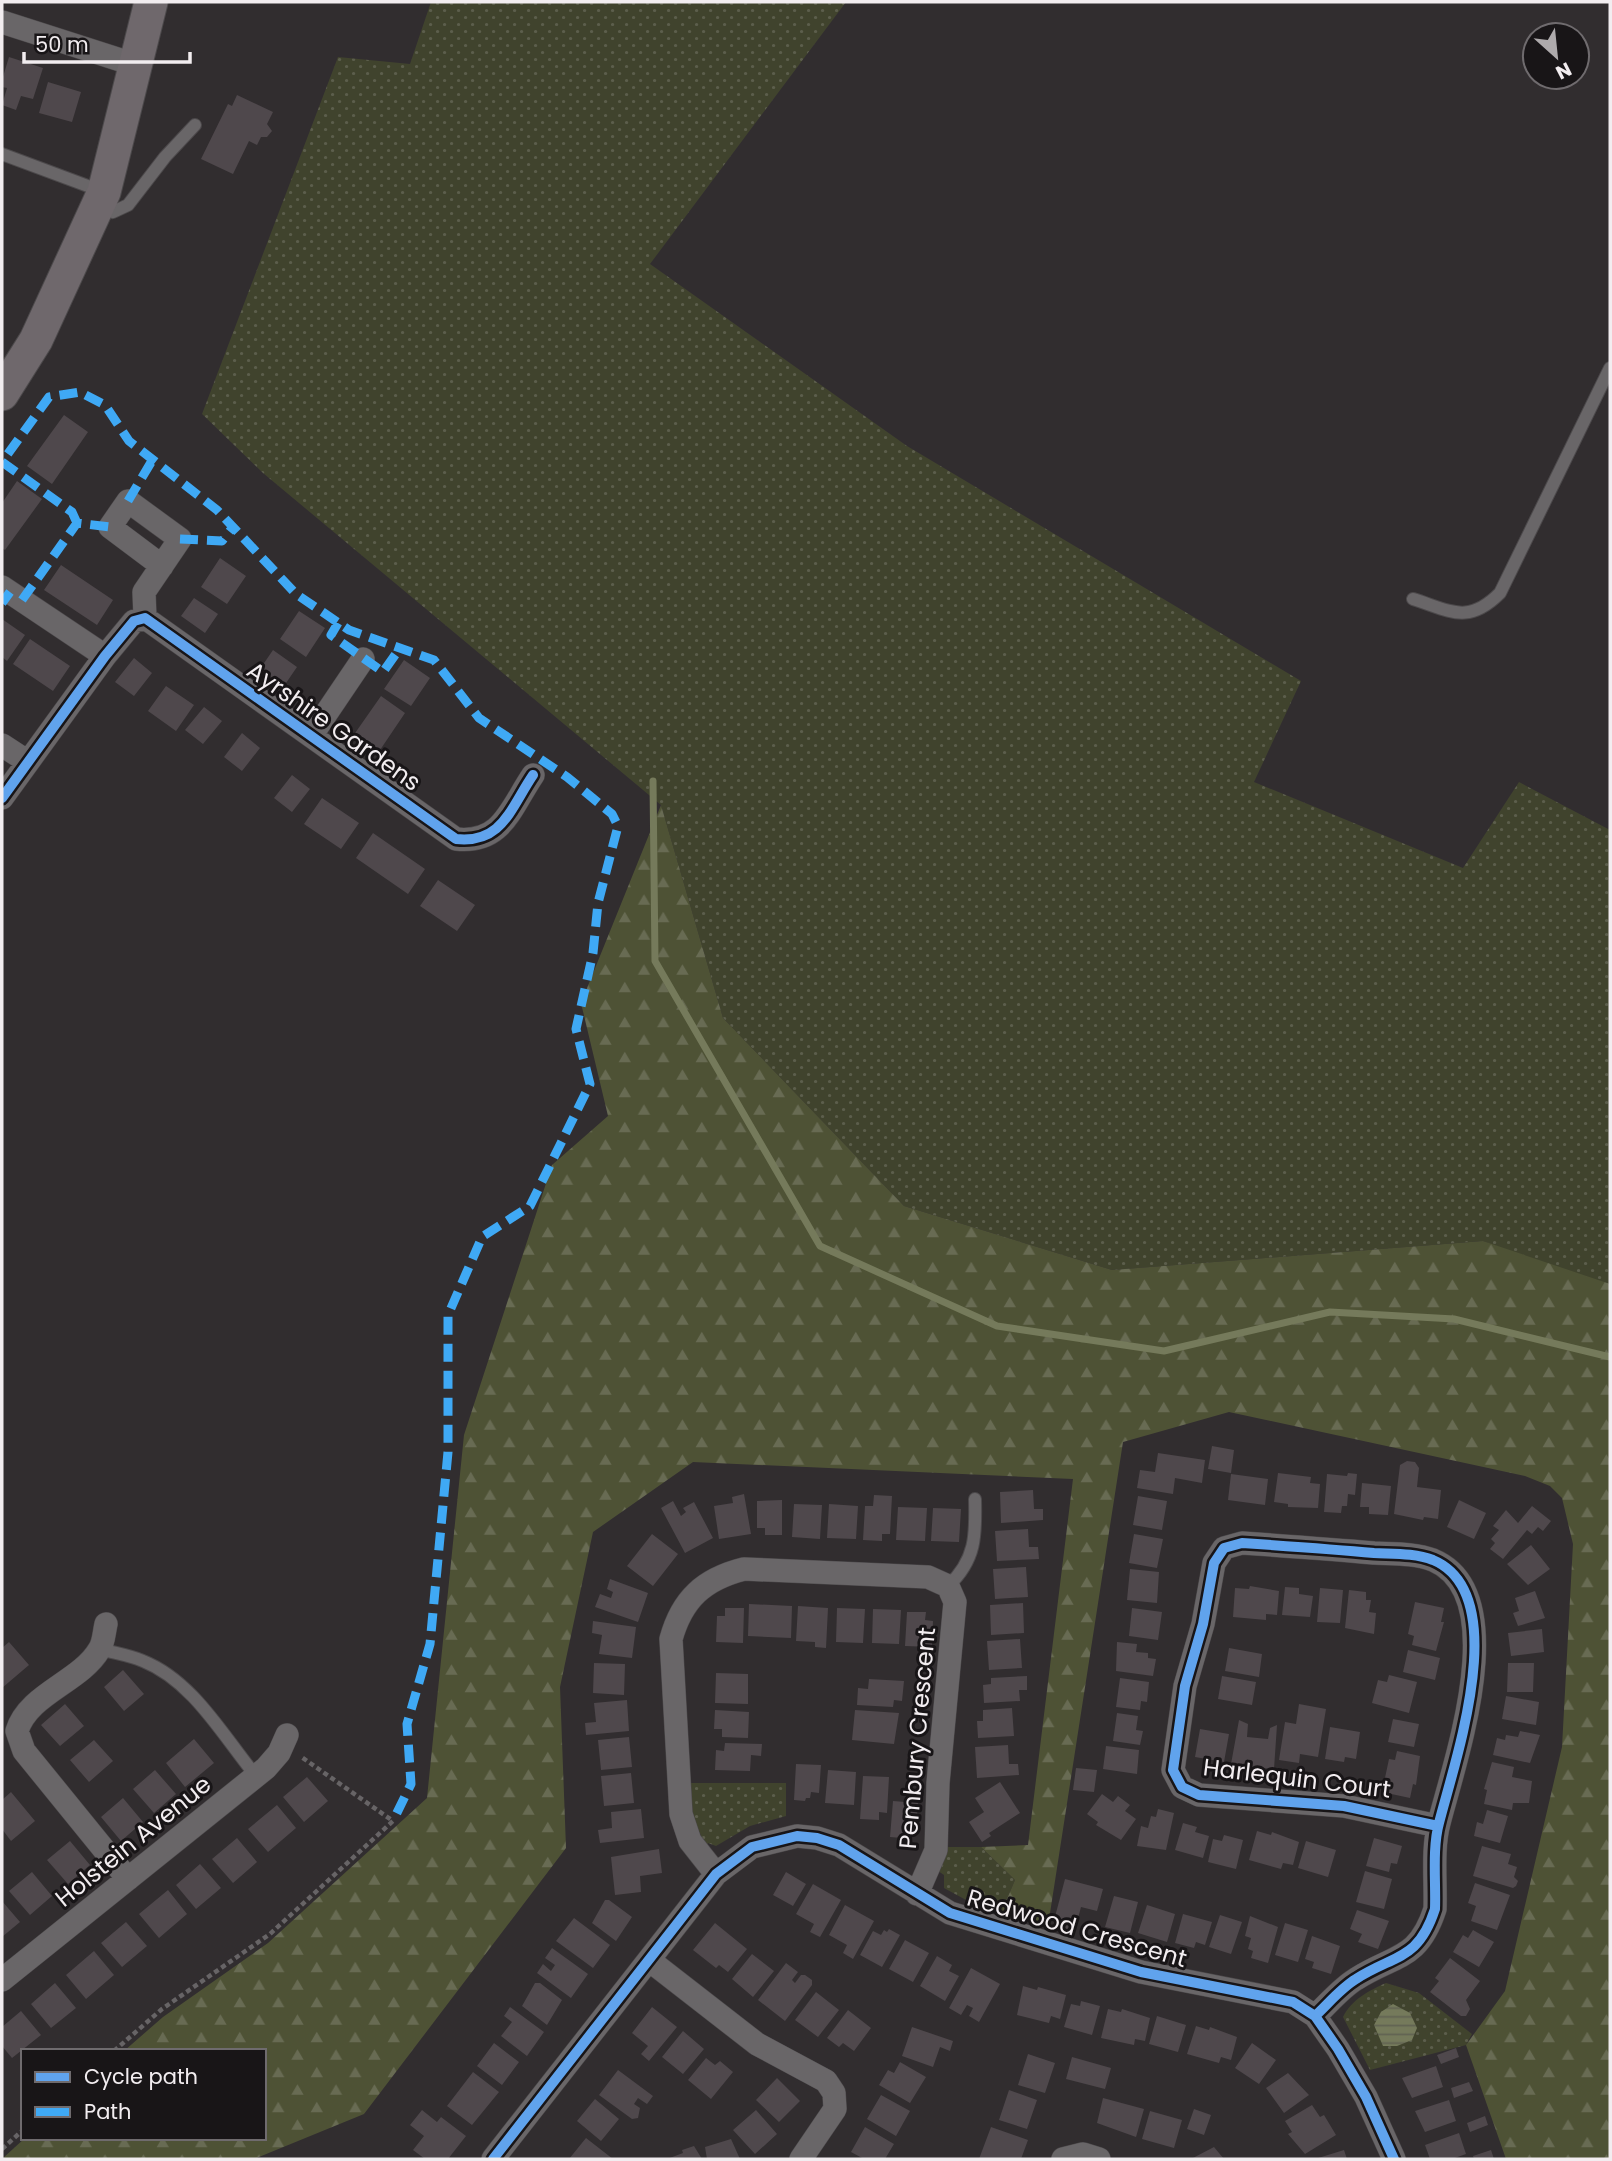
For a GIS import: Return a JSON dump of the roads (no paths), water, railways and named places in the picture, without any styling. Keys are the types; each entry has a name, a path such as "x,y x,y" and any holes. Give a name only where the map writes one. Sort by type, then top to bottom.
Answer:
{"street":[{"path":"2,394 36,340 103,195 151,2"},
{"path":"2,22 136,65"},
{"path":"2,798 106,656 134,621 145,618 144,592 162,566"},
{"path":"2,587 106,656"},
{"name":"Ayrshire Gardens","path":"145,618 456,839 476,841 494,834 533,775"},
{"path":"311,736 363,659"},
{"path":"2,745 28,762"},
{"name":"Harlequin Court","path":"1315,2016 1357,1979 1394,1962 1412,1950 1425,1934 1435,1909 1438,1826 1450,1790 1466,1710 1475,1646 1473,1615 1458,1583 1434,1561 1418,1557 1241,1543 1224,1548 1214,1563 1203,1624 1185,1686 1174,1770 1182,1787 1199,1795 1344,1805 1438,1826"},
{"path":"716,1874 690,1841 681,1814 671,1639 677,1616 690,1597 721,1574 744,1569 928,1577 948,1586"},
{"name":"Pembury Crescent","path":"917,1894 930,1869 939,1827 937,1783 955,1602 948,1586"},
{"path":"106,1623 100,1649 89,1662 9,1728 24,1751 128,1878"},
{"name":"Holstein Avenue","path":"2,1980 256,1776 279,1753 285,1739"},
{"name":"Redwood Crescent","path":"493,2159 716,1874 752,1847 797,1836 817,1838 839,1845 950,1913 1141,1972 1293,2002 1315,2016"},
{"path":"649,1960 757,2044 826,2081 831,2087 835,2109 801,2159"},
{"path":"1315,2016 1366,2097 1394,2159"},
{"path":"1063,2159 1083,2154 1099,2159"}],"lane":[{"path":"2,154 103,195 113,212 128,205 165,157 195,125"},
{"path":"1413,599 1460,613 1484,609 1500,593 1610,368"},
{"path":"948,1586 958,1576 973,1552 975,1499"},
{"path":"100,1649 143,1661 172,1678 216,1722 256,1776"}],"waterway":[{"path":"653,781 655,961 820,1246 997,1326 1164,1351 1330,1312 1454,1319 1610,1357"}]}
